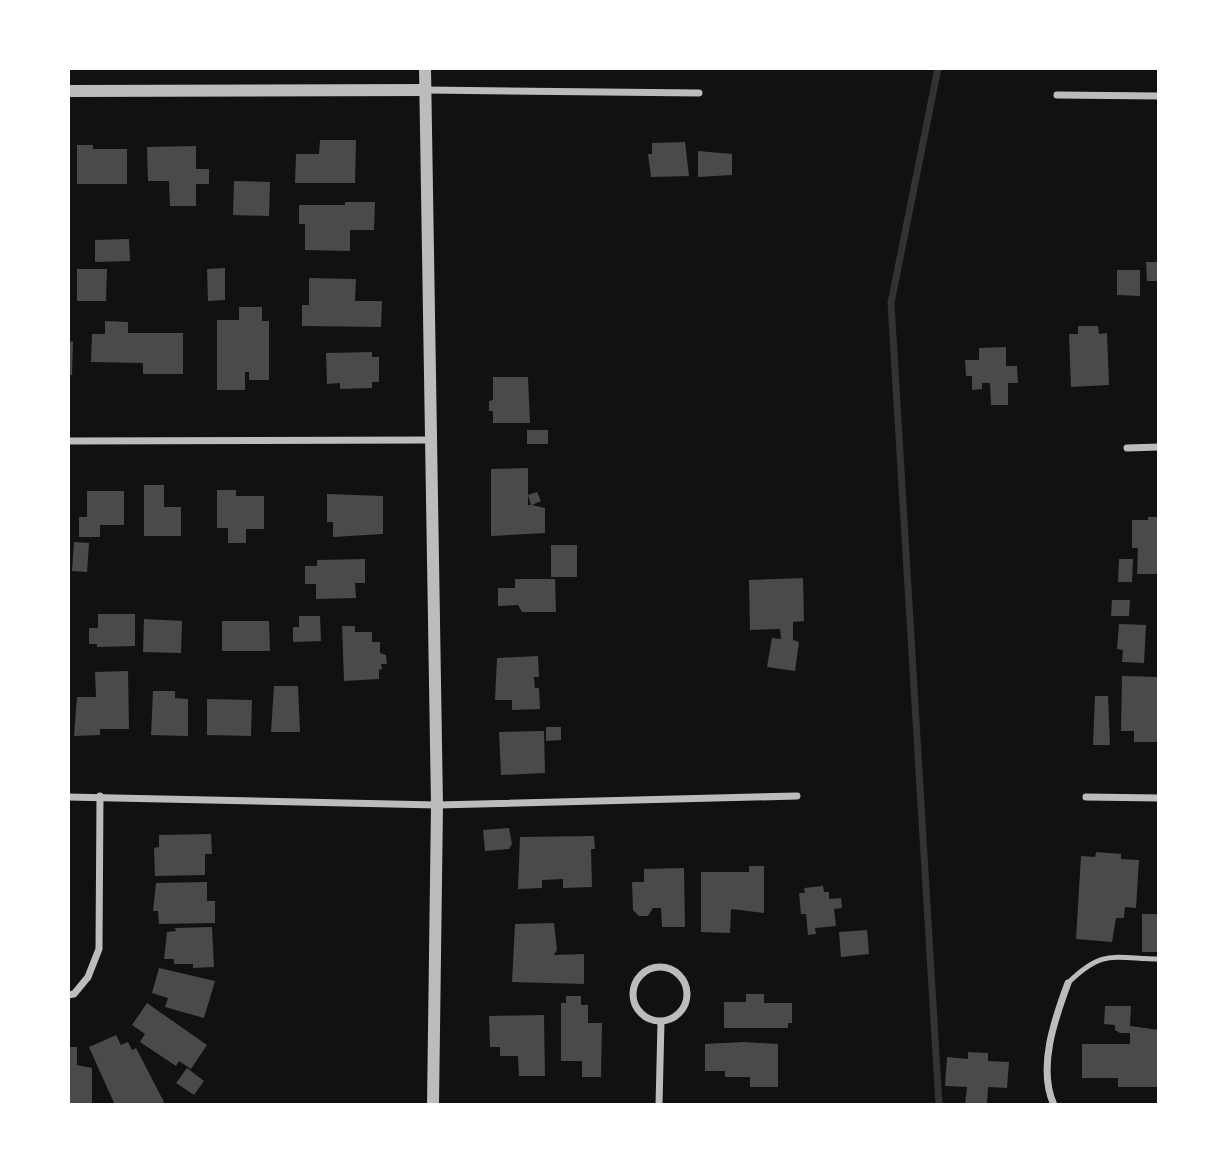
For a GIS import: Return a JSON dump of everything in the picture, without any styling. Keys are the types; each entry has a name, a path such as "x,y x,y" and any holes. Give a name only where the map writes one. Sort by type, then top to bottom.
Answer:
{"street":[{"path":"425,68 437,805 433,1105"},
{"path":"68,90 699,93"},
{"path":"1057,95 1159,96"},
{"path":"68,442 432,440"},
{"path":"1127,448 1159,447"},
{"path":"68,995 74,994 88,977 99,949 100,796"},
{"path":"68,797 437,805 797,796"},
{"path":"1086,797 1159,798"},
{"path":"661,967 678,974 687,990 684,1008 670,1020 661,1022 645,1017 634,1003 633,994 638,978 652,968 661,967"},
{"path":"1054,1105 1048,1093 1049,1054 1054,1021 1068,983"},
{"path":"659,1105 661,1022"}],"lane":[{"path":"1068,983 1090,962 1102,958 1159,959"}],"building":[{"path":"320,140 356,140 355,183 295,183 296,154 319,154"},
{"path":"685,142 689,176 651,177 648,154 652,154 652,143"},
{"path":"77,145 93,145 93,149 127,149 127,184 77,184"},
{"path":"196,146 196,169 209,169 209,184 196,184 196,206 170,206 169,181 148,181 147,147"},
{"path":"698,151 732,154 732,175 698,177"},
{"path":"234,181 270,182 269,216 233,215"},
{"path":"345,202 375,202 374,230 350,230 350,251 305,250 305,224 299,224 299,205 345,205"},
{"path":"129,239 130,261 95,262 95,240"},
{"path":"1146,262 1159,262 1159,281 1147,281"},
{"path":"225,268 225,300 208,301 207,269"},
{"path":"77,269 107,269 106,301 77,301"},
{"path":"1117,270 1140,270 1140,296 1117,295"},
{"path":"309,278 356,279 355,301 382,301 381,327 302,326 302,305 309,305"},
{"path":"239,307 262,307 262,321 269,321 269,380 249,380 249,372 245,372 245,390 217,390 217,320 239,320"},
{"path":"105,321 128,322 128,333 183,333 183,374 143,374 143,363 91,362 92,334 105,334"},
{"path":"1078,326 1098,326 1099,334 1107,333 1109,385 1071,387 1069,334 1078,334"},
{"path":"68,341 73,342 72,375 68,375"},
{"path":"1006,347 1006,366 1017,366 1018,383 1008,383 1008,405 991,405 990,383 982,383 982,389 972,390 972,376 966,376 965,360 979,360 979,348"},
{"path":"372,352 372,357 379,357 379,382 372,382 372,388 340,389 340,383 327,384 326,353"},
{"path":"493,377 528,377 530,423 493,423 493,411 489,411 489,401 493,400"},
{"path":"527,430 548,430 548,444 527,444"},
{"path":"528,468 528,495 537,492 541,501 532,505 545,508 545,533 491,536 491,469"},
{"path":"144,485 164,485 164,507 181,507 181,536 144,536"},
{"path":"217,490 236,490 236,496 264,496 264,529 246,529 246,543 228,543 228,528 217,528"},
{"path":"87,491 124,491 124,525 100,525 100,537 79,537 79,517 87,517"},
{"path":"327,494 383,496 383,534 333,537 333,522 327,522"},
{"path":"1148,517 1159,517 1159,574 1137,574 1138,548 1132,548 1132,520 1148,520"},
{"path":"74,542 89,543 87,572 72,571"},
{"path":"551,545 577,545 577,577 551,577"},
{"path":"365,559 365,583 355,583 356,598 316,599 316,584 305,584 305,566 317,566 317,560"},
{"path":"1119,559 1133,559 1132,582 1118,582"},
{"path":"803,578 804,621 793,622 793,640 799,642 795,671 767,667 772,638 781,639 780,629 750,630 749,580"},
{"path":"515,579 555,579 556,612 522,612 518,605 498,606 498,588 515,588"},
{"path":"1112,600 1130,600 1129,616 1111,616"},
{"path":"98,614 135,614 135,646 97,647 97,644 89,644 89,628 98,628"},
{"path":"299,616 320,616 321,641 293,642 293,627 299,627"},
{"path":"144,619 182,621 181,653 143,652"},
{"path":"222,621 269,621 270,651 222,651"},
{"path":"1119,624 1146,625 1144,663 1122,662 1123,650 1117,649"},
{"path":"342,626 355,626 355,632 372,632 372,642 380,642 380,653 386,655 387,664 381,664 379,679 344,681"},
{"path":"538,656 539,677 534,677 535,688 539,688 540,709 512,710 512,700 495,700 497,658"},
{"path":"128,671 129,729 100,729 100,735 74,736 77,697 96,697 95,672"},
{"path":"1122,676 1159,677 1159,742 1134,742 1134,731 1121,731"},
{"path":"274,686 298,686 300,732 271,732"},
{"path":"153,691 175,691 175,698 188,699 188,736 151,735"},
{"path":"1095,696 1108,696 1110,745 1093,745"},
{"path":"207,699 252,700 251,736 207,735"},
{"path":"546,727 561,727 561,740 546,741"},
{"path":"544,731 545,773 501,775 499,732"},
{"path":"509,828 512,844 509,849 485,851 483,830"},
{"path":"211,834 212,854 205,854 205,875 155,876 154,848 159,847 159,835"},
{"path":"594,836 595,849 591,849 592,887 563,888 563,879 542,880 542,888 518,889 520,837"},
{"path":"1096,852 1121,854 1121,859 1139,860 1136,908 1125,907 1124,918 1116,918 1112,942 1076,939 1081,856 1095,857"},
{"path":"749,866 764,866 764,913 731,909 730,933 701,932 701,872 749,872"},
{"path":"684,868 685,927 662,927 661,908 653,908 648,916 639,916 633,910 632,882 644,882 644,869"},
{"path":"207,882 207,901 215,901 215,923 159,924 158,911 153,911 156,883"},
{"path":"823,886 824,892 829,892 829,899 841,898 842,908 834,909 836,926 815,928 816,934 808,935 806,914 801,914 799,893 805,893 804,888"},
{"path":"1142,914 1159,914 1159,952 1142,952"},
{"path":"554,923 557,950 554,955 584,954 584,984 512,982 515,924"},
{"path":"212,927 214,967 193,968 193,964 174,964 174,959 164,959 167,932 176,931 175,928"},
{"path":"867,930 869,954 841,957 839,932"},
{"path":"159,968 215,981 204,1018 165,1007 168,998 152,993"},
{"path":"746,994 764,994 764,1003 792,1003 792,1023 788,1023 788,1028 724,1028 724,1002 746,1002"},
{"path":"566,996 581,996 581,1005 588,1005 588,1023 602,1023 601,1077 582,1077 582,1061 561,1061 561,1003 566,1003"},
{"path":"147,1003 207,1045 191,1069 179,1061 176,1066 140,1042 145,1034 132,1025"},
{"path":"1105,1006 1131,1006 1130,1026 1159,1030 1159,1087 1118,1087 1118,1078 1082,1078 1082,1044 1130,1044 1130,1033 1120,1033 1115,1030 1115,1025 1104,1024"},
{"path":"544,1015 545,1076 519,1076 518,1056 500,1056 500,1047 490,1047 489,1016"},
{"path":"116,1035 121,1045 128,1042 132,1050 136,1048 164,1102 158,1105 114,1103 89,1047"},
{"path":"705,1044 778,1044 778,1087 750,1087 750,1077 725,1077 725,1071 705,1071"},
{"path":"68,1047 77,1047 77,1065 92,1068 92,1105 68,1105"},
{"path":"968,1052 988,1053 988,1061 1009,1062 1007,1088 988,1087 987,1105 965,1105 967,1087 945,1086 947,1057 968,1059"},
{"path":"187,1068 204,1081 194,1095 176,1083"}],"waterway":[{"path":"938,68 891,303 939,1105"}]}
